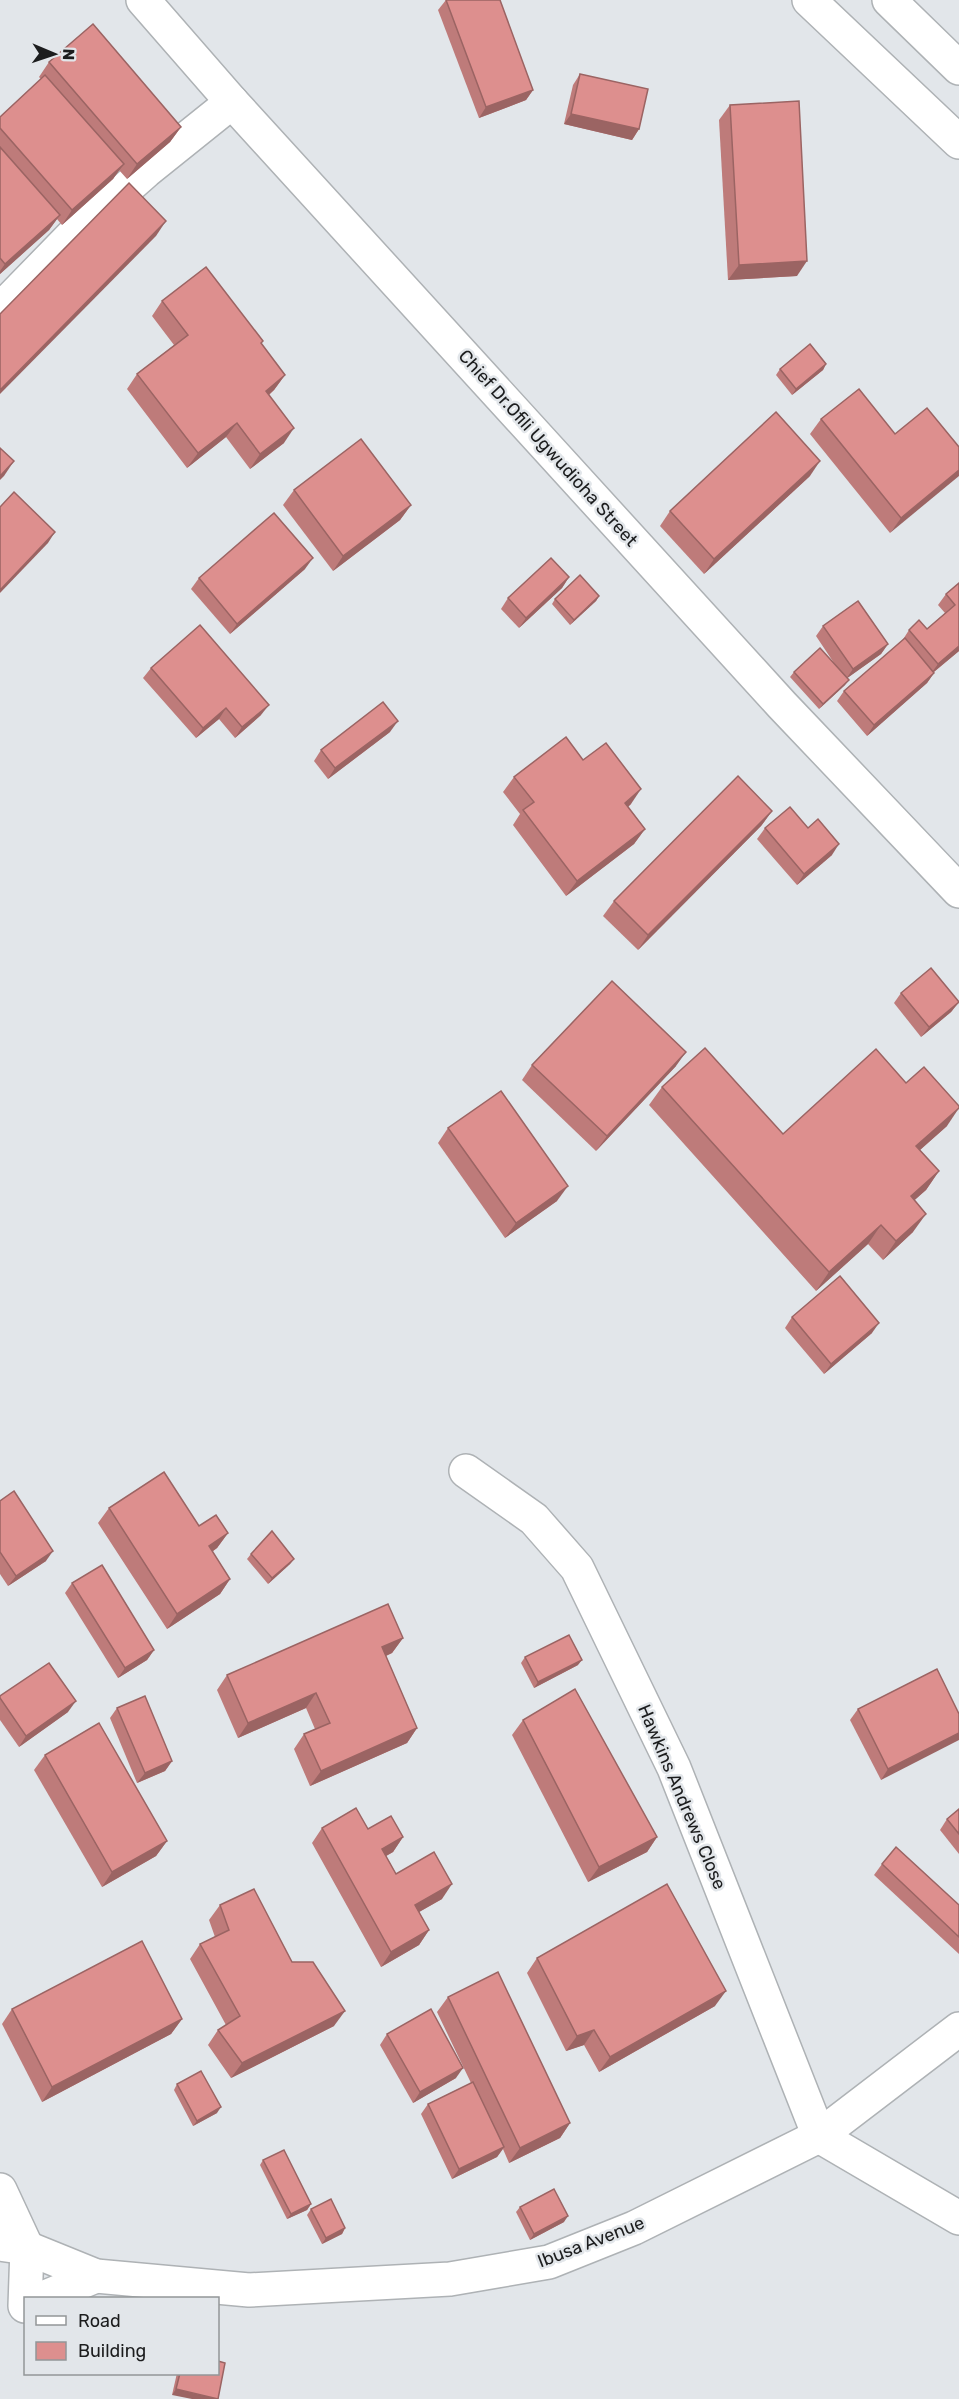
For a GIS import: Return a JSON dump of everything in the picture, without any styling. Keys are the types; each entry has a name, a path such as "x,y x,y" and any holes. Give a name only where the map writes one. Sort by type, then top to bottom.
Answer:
{"street":[{"name":"Chief Dr.Ofili Ugwudioha Street","path":"143,0 232,102 782,705 959,891"},
{"path":"809,0 959,142"},
{"path":"890,0 959,68"},
{"path":"0,310 72,237 146,171 232,102"},
{"name":"Hawkins Andrews Close","path":"466,1471 534,1519 577,1568 674,1768 819,2136"},
{"name":"Ibusa Avenue","path":"13,2246 96,2276 249,2290 450,2279 549,2262 634,2228 819,2136 959,2029"},
{"path":"819,2136 959,2218"},
{"path":"0,2190 23,2304"},
{"name":"Ibusa Avenue","path":"41,2297 96,2276"}],"building":[{"path":"446,0 500,0 533,90 486,107"},
{"path":"93,24 181,127 137,164 49,62"},
{"path":"580,74 648,89 639,129 571,114"},
{"path":"45,75 124,164 72,210 0,128 0,117"},
{"path":"799,101 807,261 739,265 730,105"},
{"path":"0,147 60,215 5,264 0,258"},
{"path":"129,183 166,221 0,390 0,314"},
{"path":"206,267 263,341 261,343 285,375 266,391 294,428 260,454 237,423 198,453 137,374 188,335 162,301"},
{"path":"810,344 826,364 796,389 780,369"},
{"path":"859,389 895,434 927,408 959,447 959,470 901,518 821,419"},
{"path":"776,412 820,461 714,559 670,511"},
{"path":"361,439 411,505 343,556 294,490"},
{"path":"0,448 14,461 0,476"},
{"path":"14,492 55,532 0,590 0,507"},
{"path":"274,513 313,558 237,624 199,578"},
{"path":"551,558 569,577 526,618 508,598"},
{"path":"580,575 599,596 574,620 555,599"},
{"path":"959,583 959,646 938,664 909,630 919,620 927,629 955,605 946,594"},
{"path":"858,601 888,644 853,669 823,626"},
{"path":"200,625 269,705 242,727 226,708 203,728 151,668"},
{"path":"905,638 934,673 874,725 844,691"},
{"path":"820,648 849,680 823,704 794,672"},
{"path":"383,702 398,721 335,768 321,750"},
{"path":"566,737 583,760 606,743 641,789 625,803 645,829 577,881 523,810 534,802 514,777"},
{"path":"738,776 772,811 648,935 614,901"},
{"path":"790,807 808,828 818,819 839,844 804,874 765,828"},
{"path":"931,968 959,1002 929,1027 901,993"},
{"path":"612,981 686,1052 607,1136 532,1065"},
{"path":"705,1048 783,1134 876,1049 906,1083 924,1067 959,1106 916,1146 939,1171 911,1196 926,1214 896,1241 881,1225 829,1272 662,1087"},
{"path":"501,1091 568,1186 516,1223 448,1128"},
{"path":"840,1276 879,1323 831,1364 792,1317"},
{"path":"164,1472 199,1526 216,1515 228,1533 209,1546 230,1579 177,1614 109,1508"},
{"path":"14,1491 53,1551 16,1576 0,1552 0,1501"},
{"path":"272,1531 294,1559 272,1578 251,1554"},
{"path":"102,1565 154,1650 125,1668 72,1583"},
{"path":"388,1604 403,1638 382,1647 417,1728 321,1771 304,1734 330,1723 316,1693 248,1723 227,1675"},
{"path":"569,1635 582,1660 538,1682 525,1657"},
{"path":"49,1663 76,1701 26,1736 0,1696"},
{"path":"937,1669 959,1714 959,1733 888,1769 858,1709"},
{"path":"575,1689 657,1837 599,1867 523,1720"},
{"path":"145,1696 172,1761 145,1773 117,1708"},
{"path":"99,1723 167,1841 112,1872 45,1755"},
{"path":"356,1808 368,1829 391,1816 403,1837 382,1849 396,1874 434,1852 452,1884 415,1905 429,1930 391,1952 322,1828"},
{"path":"959,1809 959,1834 947,1819"},
{"path":"896,1847 959,1905 959,1937 882,1864"},
{"path":"667,1884 726,1991 610,2057 594,2030 577,2036 537,1958"},
{"path":"254,1889 292,1962 313,1962 345,2011 242,2063 218,2030 240,2016 200,1944 229,1930 220,1905"},
{"path":"142,1941 182,2019 52,2087 12,2009"},
{"path":"498,1972 570,2123 520,2148 448,1997"},
{"path":"431,2009 463,2068 420,2092 387,2034"},
{"path":"201,2071 221,2107 197,2121 177,2084"},
{"path":"473,2082 504,2147 459,2169 428,2104"},
{"path":"284,2150 311,2204 291,2214 263,2160"},
{"path":"554,2189 568,2216 534,2234 520,2207"},
{"path":"331,2199 345,2228 326,2238 311,2209"},
{"path":"219,2361 225,2363 218,2399 176,2389 180,2375 219,2375"}]}
